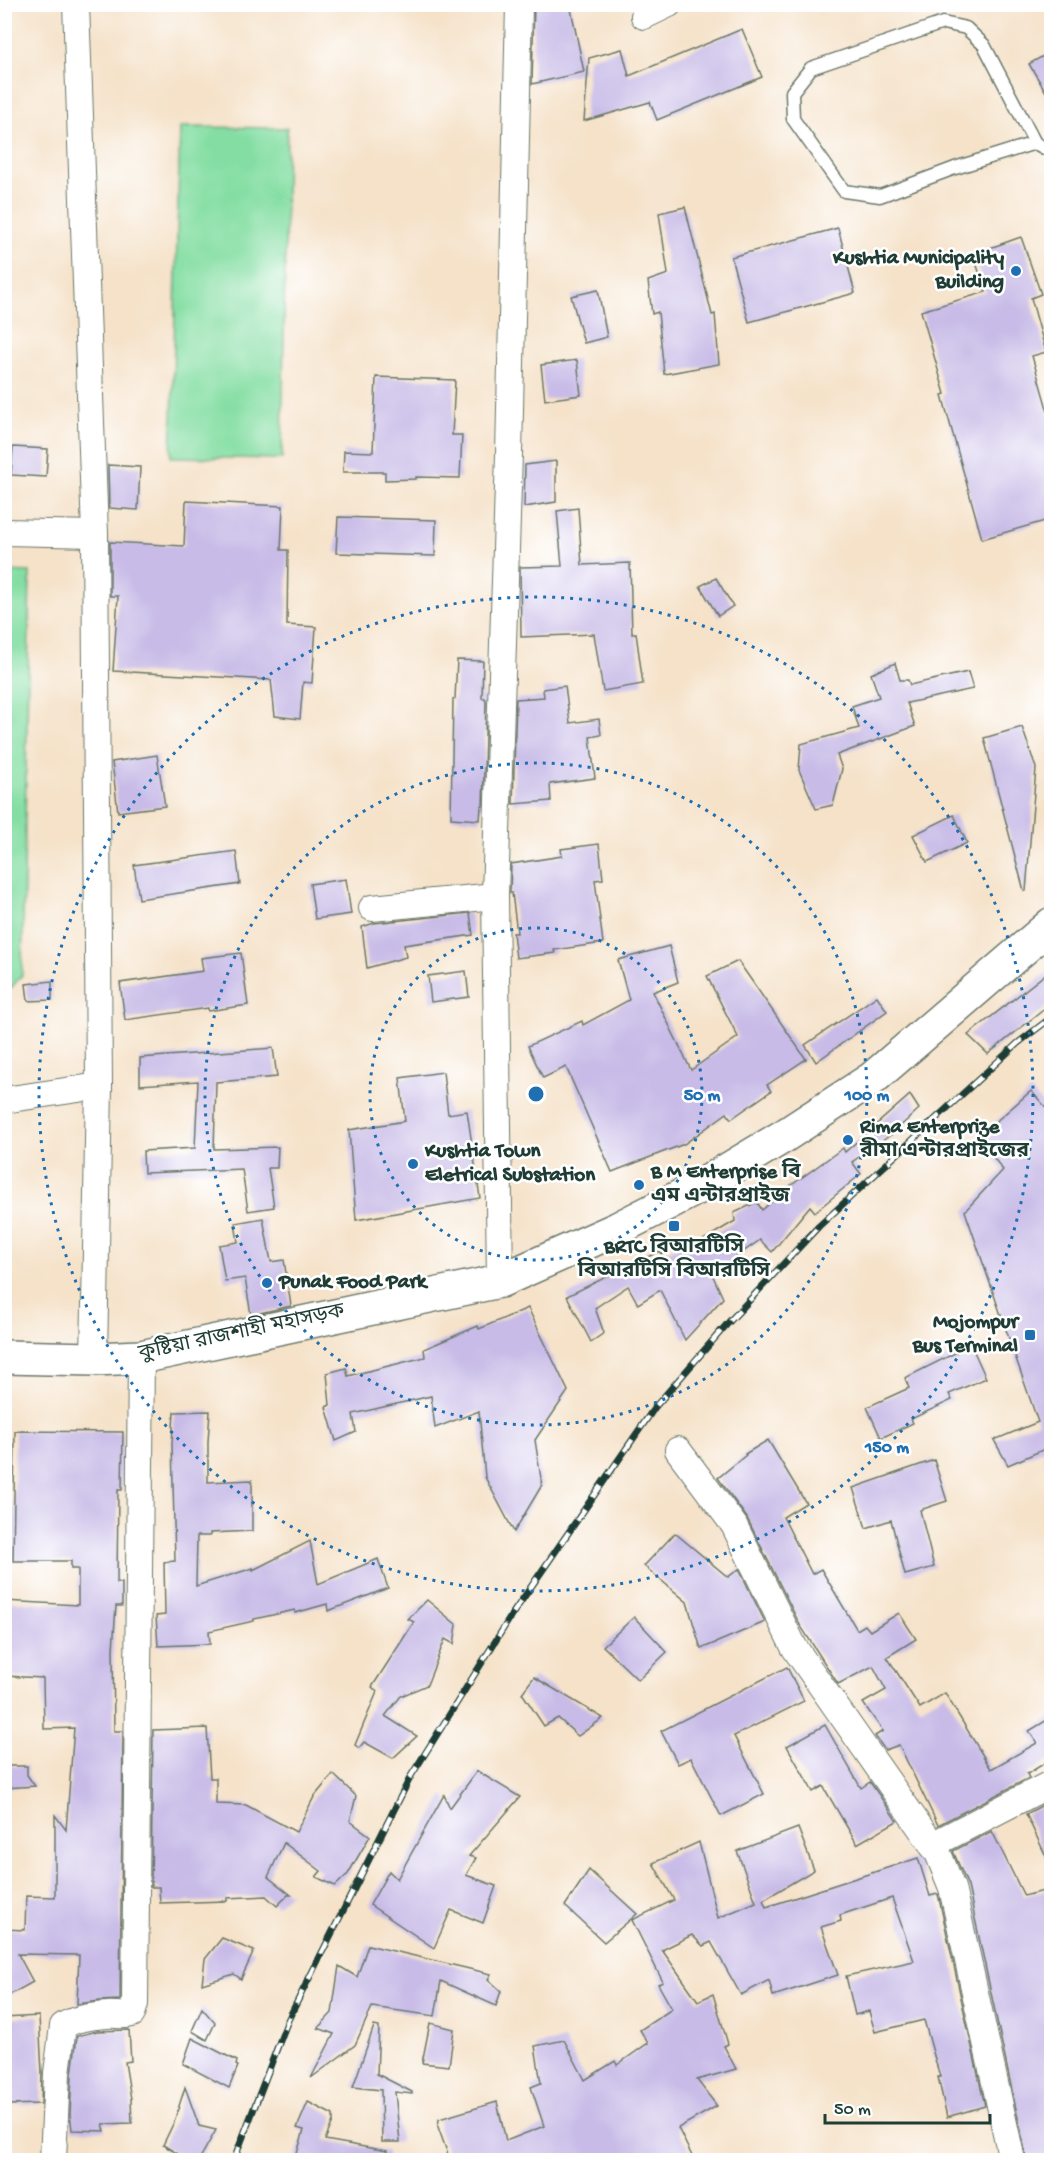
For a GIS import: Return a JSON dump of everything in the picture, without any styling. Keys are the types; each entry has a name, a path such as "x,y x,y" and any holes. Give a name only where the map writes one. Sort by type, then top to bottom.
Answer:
{"highway":[{"name":"কুষ্টিয়া রাজশাহী মহাসড়ক","path":"4,1358 141,1357 500,1281 617,1229 701,1186 844,1098 873,1078 1052,924"}],"street":[{"path":"76,4 95,534 99,1086 94,1359"},
{"path":"500,1281 495,896 509,454 519,4"},
{"path":"644,16 669,4"},
{"path":"4,532 95,534"},
{"path":"372,908 495,896"},
{"path":"4,1100 99,1086"},
{"path":"53,2160 57,2073 63,2026 71,2020 132,2014 135,2004 141,1357"},
{"path":"678,1450 734,1525 794,1647 938,1853 952,1888 1012,2160"},
{"path":"932,1845 1052,1783"}],"lane":[{"path":"1035,143 955,168 880,196 844,191 793,119 792,92 811,68 943,23 966,28 984,45 1035,143 1052,152"}],"green space":[{"path":"180,127 287,128 282,459 171,457"},
{"path":"5,571 30,572 22,975 7,993 4,993"}],"building":[{"path":"534,4 570,4 584,72 532,84"},
{"path":"742,29 762,77 657,120 650,102 584,121 589,58 622,49 629,76"},
{"path":"1052,51 1052,102 1029,64"},
{"path":"685,207 712,315 715,314 719,364 664,374 658,312 652,314 648,281 668,274 659,213"},
{"path":"838,228 855,293 749,322 731,257"},
{"path":"1021,237 1041,294 1031,298 1046,352 1032,356 1052,426 1052,519 982,539 921,311 986,292 973,254"},
{"path":"598,290 607,337 584,343 571,296"},
{"path":"577,360 581,395 545,400 541,365"},
{"path":"376,377 455,380 452,435 462,435 460,478 416,477 416,479 385,480 385,472 343,472 344,451 373,452"},
{"path":"13,447 48,449 46,477 11,475"},
{"path":"556,461 556,502 524,507 525,465"},
{"path":"108,465 140,467 138,510 109,508"},
{"path":"186,501 283,506 281,550 288,550 287,625 316,627 312,683 303,682 300,719 275,716 271,680 113,671 118,596 110,596 110,542 184,546"},
{"path":"578,508 582,565 630,563 632,634 636,633 643,684 603,691 594,634 521,637 520,567 562,566 557,511"},
{"path":"338,517 436,520 435,556 336,553"},
{"path":"716,578 733,606 718,616 700,586"},
{"path":"457,660 483,661 482,698 486,701 483,806 480,820 451,818 453,699 455,699"},
{"path":"895,663 900,680 908,680 910,685 968,672 973,689 907,703 915,726 837,755 842,769 833,805 816,809 799,770 801,744 859,728 852,706 879,697 871,674"},
{"path":"565,686 570,723 599,719 601,735 590,737 595,778 550,784 551,801 513,804 516,699 544,697 543,689"},
{"path":"1022,727 1036,768 1026,891 1024,891 984,738"},
{"path":"157,755 165,806 118,812 112,762"},
{"path":"954,815 967,843 927,862 913,835"},
{"path":"599,844 603,879 595,880 603,943 516,958 513,933 517,933 512,893 510,893 511,864 562,856 561,849"},
{"path":"236,851 240,884 139,899 134,865"},
{"path":"346,879 351,914 315,919 310,884"},
{"path":"470,913 473,935 404,945 406,957 367,968 362,927 374,923"},
{"path":"669,946 678,982 653,992 691,1070 738,1037 707,976 738,961 806,1059 767,1085 771,1091 731,1119 727,1113 684,1144 612,1172 566,1067 543,1078 528,1046 582,1021 583,1025 629,1000 618,960"},
{"path":"241,953 248,1005 208,1011 208,1008 125,1020 120,983 203,971 201,958"},
{"path":"1052,969 1052,1003 988,1054 968,1035"},
{"path":"466,971 469,997 431,1002 428,976"},
{"path":"52,981 52,1000 28,1001 26,984"},
{"path":"877,996 887,1011 816,1062 805,1045"},
{"path":"273,1048 277,1077 216,1082 214,1149 278,1147 277,1168 268,1168 274,1207 248,1211 242,1169 144,1173 143,1151 195,1148 198,1081 140,1085 140,1058"},
{"name":"Kushtia Town Eletrical Substation","path":"443,1072 448,1114 467,1111 480,1198 356,1220 349,1130 405,1121 400,1078"},
{"name":"Mojompur Bus Terminal","path":"1031,1091 1052,1114 1052,1452 1049,1452 1047,1448 1008,1465 994,1440 1038,1422 965,1211 1003,1170 978,1137"},
{"path":"910,1095 919,1109 892,1134 852,1162 861,1174 815,1212 810,1206 772,1252 760,1240 712,1274 723,1298 685,1340 660,1290 638,1304 628,1286 595,1308 604,1333 591,1342 567,1296 660,1251 661,1254 692,1240 695,1245 735,1221 734,1213 757,1202 762,1210 786,1189 843,1148 845,1152"},
{"path":"263,1218 271,1262 284,1260 291,1306 251,1315 245,1278 225,1281 219,1245 238,1242 235,1223"},
{"path":"528,1308 568,1391 535,1440 542,1485 514,1532 485,1477 479,1411 435,1428 431,1396 353,1414 356,1432 336,1441 326,1407 330,1405 327,1373 346,1368 348,1376 425,1357 424,1349"},
{"path":"971,1345 986,1378 949,1394 952,1400 911,1419 913,1423 881,1438 867,1407 909,1388 905,1378"},
{"path":"210,1411 208,1482 252,1480 252,1531 210,1533 210,1536 197,1536 196,1586 253,1568 253,1570 310,1541 318,1584 378,1559 388,1588 328,1611 327,1604 209,1631 210,1644 158,1646 156,1616 165,1615 164,1562 175,1561 172,1444 174,1412"},
{"path":"15,1431 123,1432 122,1490 118,1490 117,1583 122,1583 122,1606 116,1606 113,1649 114,1731 123,1731 120,2000 77,2004 79,1955 18,1954 33,1982 4,1998 4,1929 25,1930 26,1896 55,1897 55,1815 66,1830 74,1728 44,1729 43,1678 4,1676 4,1601 78,1605 78,1569 71,1569 71,1561 13,1561"},
{"path":"768,1440 806,1503 783,1517 812,1574 821,1569 857,1630 865,1625 870,1631 899,1613 916,1639 887,1657 920,1708 945,1693 991,1769 1037,1743 1029,1731 1052,1717 1052,1766 1048,1761 1027,1774 1029,1778 938,1825 899,1745 885,1750 875,1736 883,1731 863,1703 886,1690 873,1666 838,1684 800,1625 747,1518 718,1478 745,1454"},
{"path":"934,1460 947,1501 920,1510 934,1567 905,1575 891,1520 866,1528 853,1488"},
{"path":"675,1533 728,1577 739,1569 765,1622 701,1649 687,1602 644,1566"},
{"path":"427,1600 457,1625 454,1644 445,1639 427,1685 401,1696 385,1716 417,1736 393,1758 364,1742 359,1748 355,1745 377,1692 372,1687 414,1622 408,1619"},
{"path":"634,1617 667,1652 638,1680 603,1646"},
{"path":"787,1667 804,1701 734,1736 764,1794 721,1816 691,1758 678,1764 661,1731"},
{"path":"534,1677 603,1718 578,1736 558,1718 544,1726 522,1693"},
{"path":"825,1725 861,1788 870,1782 897,1821 857,1844 823,1786 813,1792 787,1746"},
{"path":"207,1728 210,1778 216,1778 216,1804 246,1805 296,1832 314,1797 333,1774 356,1796 350,1821 370,1836 348,1874 335,1886 316,1877 321,1871 284,1843 268,1877 291,1895 288,1895 277,1906 266,1896 227,1898 227,1901 160,1903 159,1887 151,1887 153,1730"},
{"path":"5,1766 27,1766 27,1775 35,1786 5,1788"},
{"path":"477,1771 520,1797 469,1856 476,1858 466,1875 496,1886 483,1923 451,1910 434,1948 370,1905 389,1871 397,1879 444,1795 450,1808"},
{"path":"1052,1800 1052,1869 1026,1814"},
{"path":"798,1828 814,1870 763,1900 766,1907 918,1858 930,1896 938,1894 985,2106 947,2117 938,2077 940,2077 924,2020 875,2032 869,2011 855,2015 846,1976 914,1961 892,1898 840,1915 841,1921 821,1927 838,1975 773,1996 769,1980 741,1995 711,1942 703,1946 692,1935 662,1950 698,2001 713,1994 728,2044 724,2046 736,2069 697,2080 717,2106 678,2128 694,2160 450,2160 438,2127 439,2119 497,2102 506,2141 544,2126 531,2087 541,2083 535,2046 564,2040 585,2080 615,2061 617,2065 648,2043 640,2030 672,2009 658,1984 663,1982 632,1920 674,1900 653,1863 699,1842 718,1918 756,1902 737,1851"},
{"path":"992,1831 1024,1896 1052,1889 1052,2160 1027,2160 968,1886 953,1851"},
{"path":"589,1870 637,1914 604,1942 565,1906"},
{"path":"222,1938 254,1951 241,1979 234,1974 202,1984 205,1959"},
{"path":"368,1945 491,1974 488,1979 501,1991 496,2006 441,1981 435,2016 372,2007 355,2045 311,2078 334,2034 318,2028 332,2013 339,1966 357,1977"},
{"path":"202,2008 215,2023 207,2040 192,2031"},
{"path":"39,2016 41,2104 6,2105 7,2039 4,2039 4,2018"},
{"path":"430,2023 454,2029 449,2066 422,2063"},
{"path":"374,2026 379,2027 377,2074 412,2092 412,2094 395,2092 400,2142 382,2142 381,2090 353,2087"},
{"path":"129,2030 131,2061 125,2062 132,2123 103,2124 105,2131 72,2130 70,2114 72,2074 77,2036 97,2031"},
{"path":"192,2038 237,2061 238,2066 229,2088 183,2064"},
{"path":"185,2087 199,2126 216,2130 199,2160 188,2160 163,2145 174,2122"},
{"path":"308,2102 333,2115 333,2121 325,2140 387,2151 387,2160 295,2160 304,2130 297,2128"}],"railway":[{"path":"234,2160 288,2020 411,1776 513,1613 655,1407 728,1323 819,1226 1018,1043 1052,1017"}],"place":[{"name":"Kushtia Municipality Building","path":"1016,271"},
{"name":"Rima Enterprize রীমা এন্টারপ্রাইজের","path":"848,1140"},
{"name":"Kushtia Town Eletrical Substation","path":"413,1164"},
{"name":"B M Enterprise বি এম এন্টারপ্রাইজ","path":"639,1185"},
{"name":"BRTC বিআরটিসি বিআরটিসি বিআরটিসি","path":"674,1226"},
{"name":"Punak Food Park","path":"267,1283"},
{"name":"Mojompur Bus Terminal","path":"1030,1335"}]}
